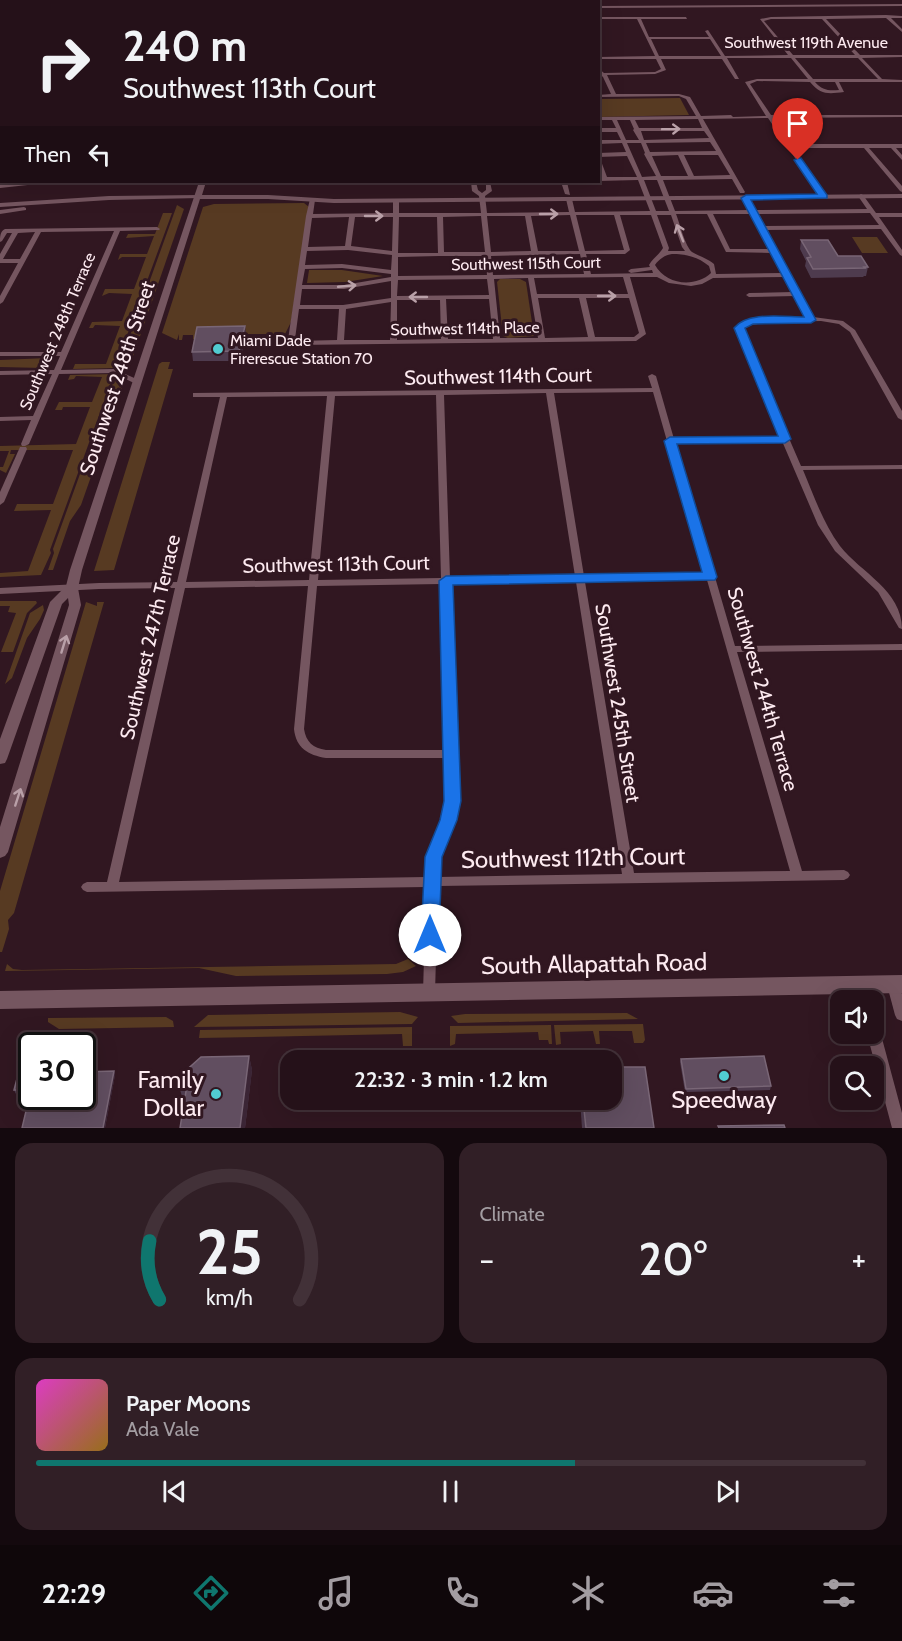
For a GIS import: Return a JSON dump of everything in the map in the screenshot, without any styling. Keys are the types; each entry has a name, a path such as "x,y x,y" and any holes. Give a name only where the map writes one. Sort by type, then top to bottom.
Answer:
{"main road":[{"name":"South Allapattah Road","path":"868,990 898,985"},
{"name":"South Allapattah Road","path":"0,1000 429,993 830,993"}],"street":[{"path":"867,0 902,31"},
{"path":"600,7 875,7 902,5"},
{"path":"836,80 842,91 820,90 788,55 761,20 769,18 902,17"},
{"path":"600,18 686,18"},
{"path":"614,96 601,71 661,72 664,69 638,18"},
{"path":"823,18 880,79"},
{"path":"706,31 736,78"},
{"path":"649,38 711,38"},
{"path":"600,57 902,54"},
{"name":"Southwest 119th Avenue","path":"657,56 722,56"},
{"path":"822,194 747,86 747,82 880,79 902,81"},
{"path":"600,96 684,96 688,98 744,195 811,320"},
{"path":"600,119 902,117"},
{"path":"632,118 660,178 686,250 712,265 733,270 784,272"},
{"path":"614,119 638,179 648,196 666,248 663,255"},
{"path":"636,130 705,129"},
{"path":"600,130 619,130"},
{"path":"600,142 712,140"},
{"path":"865,146 902,190"},
{"path":"892,146 902,158"},
{"path":"789,147 902,146"},
{"path":"680,153 692,178"},
{"path":"647,154 719,153"},
{"path":"600,154 629,154"},
{"path":"602,179 733,177"},
{"path":"0,186 28,183"},
{"name":"Southwest 248th Street","path":"0,852 75,605 72,588 202,183"},
{"path":"474,183 475,191 482,197 497,341"},
{"path":"482,197 489,191 488,183"},
{"path":"564,183 587,274"},
{"path":"0,208 31,202 822,194 902,190"},
{"path":"822,194 902,196"},
{"path":"861,196 902,254"},
{"path":"393,342 397,198"},
{"path":"0,208 197,200"},
{"path":"312,200 296,307 343,307 394,299 493,297"},
{"path":"710,212 728,250 773,251"},
{"path":"309,216 710,212 902,215"},
{"path":"305,249 348,248 395,254 441,255 626,252 616,213"},
{"path":"528,214 535,254"},
{"path":"440,215 441,255"},
{"path":"348,248 352,216"},
{"path":"761,228 883,227"},
{"name":"Southwest 248th Terrace","path":"0,502 5,480 24,447 118,230"},
{"path":"0,240 5,231 157,230"},
{"path":"16,231 1,256 22,261"},
{"path":"0,302 39,231"},
{"path":"658,275 652,267 654,261 663,255 691,254"},
{"path":"712,265 715,271 713,276 784,272"},
{"name":"Southwest 115th Court","path":"302,267 342,266 394,276 658,275 673,282 691,284 706,281 713,276"},
{"name":"Southwest 115th Court","path":"491,276 531,277 587,274 652,267"},
{"name":"Southwest 115th Court","path":"299,287 344,286 394,276"},
{"path":"534,296 632,296 626,276"},
{"path":"531,277 542,341"},
{"path":"749,295 796,294"},
{"path":"582,296 592,340"},
{"name":"Southwest 114th Place","path":"296,307 292,342 638,339 643,335 632,296"},
{"path":"443,297 445,342"},
{"path":"340,343 343,307"},
{"path":"902,418 898,404 853,331 845,324 833,320 759,320 743,323 739,330 817,516 831,541 882,591 902,626"},
{"path":"0,354 64,354"},
{"path":"0,373 114,371 137,381"},
{"name":"Southwest 244th Terrace","path":"652,376 796,875"},
{"name":"Southwest 114th Court","path":"196,395 656,390"},
{"name":"Southwest 245th Street","path":"550,392 629,878"},
{"path":"429,993 430,882 433,857 453,801 440,393"},
{"path":"331,394 299,729 304,745 317,753 451,754"},
{"name":"Southwest 247th Terrace","path":"112,886 224,395"},
{"path":"0,419 36,418"},
{"path":"670,441 785,439"},
{"path":"797,468 902,467"},
{"name":"Southwest 113th Court","path":"0,591 181,585 710,577"},
{"name":"Southwest 248th Street","path":"0,759 56,602 72,588"},
{"path":"731,649 902,647"},
{"name":"Southwest 112th Court","path":"87,887 844,875"},
{"path":"898,985 902,1015"},
{"path":"876,1044 899,1128"}],"shaded area":[{"path":"680,98 689,115 600,117 600,99"},
{"path":"304,203 309,207 291,322 284,336 280,338 279,334 278,338 273,339 276,334 200,334 198,339 193,339 193,335 183,335 182,340 179,340 179,334 177,340 162,333 203,207 214,204"},
{"path":"177,205 184,209 128,371 118,369"},
{"path":"163,213 172,213 115,368 73,369 75,364 106,364 120,326 95,325 89,328 92,322 122,321 132,294 109,293 102,296 105,289 134,289 146,257 122,257 118,260 120,254 147,254 154,236 126,238 128,234 155,234"},
{"path":"852,237 877,237 888,253 862,253"},
{"path":"309,270 342,270 383,276 345,282 307,283"},
{"path":"500,279 520,279 526,282 534,336 508,338 503,336 497,282"},
{"path":"48,358 43,368 0,367 0,360"},
{"path":"170,362 168,369 173,369 114,570 94,571 159,364"},
{"path":"114,374 50,550 51,553 41,575 0,577 0,573 28,571 51,510 14,511 17,504 53,504 73,450 11,450 10,454 15,454 6,473 0,470 0,467 3,467 9,451 0,451 0,446 76,444 90,407 63,407 62,410 55,410 59,402 92,402 102,377 76,376 68,380 70,375"},
{"path":"116,374 125,380 81,505 70,521 53,570 48,570 54,553 53,549"},
{"path":"0,601 36,601 37,603 27,613 13,652 1,652 16,613 8,612 10,606 0,606"},
{"path":"86,602 97,606 97,602 104,602 14,913 8,920 9,929 2,952 0,952 0,891"},
{"path":"43,605 44,610 27,638 12,678 5,684 30,613"},
{"path":"408,959 416,966 403,972 387,974 236,976 199,968 5,971 7,964 13,969 22,970 396,964"},
{"path":"400,1012 418,1017 412,1024 194,1027 208,1015"},
{"path":"627,1013 638,1019 458,1023 451,1016 465,1014"},
{"path":"166,1017 173,1021 174,1027 59,1029 48,1022 48,1018"},
{"path":"643,1024 645,1040 643,1043 634,1043 632,1031 599,1031 600,1044 596,1044 593,1031 560,1032 561,1044 556,1045 554,1025"},
{"path":"551,1025 552,1044 549,1044 548,1040 539,1040 538,1032 456,1034 455,1044 450,1046 450,1026"},
{"path":"412,1027 412,1046 403,1046 402,1034 199,1038 200,1030"}],"building":[{"path":"801,240 828,240 838,256 861,256 868,267 813,269 807,258 811,257"},
{"path":"245,326 239,351 192,352 197,327"},
{"name":"Family Dollar","path":"249,1056 240,1128 180,1128 187,1085 179,1086 181,1075 201,1057"},
{"name":"Speedway","path":"764,1056 771,1086 686,1089 681,1059"},
{"path":"622,1067 645,1067 654,1128 586,1128 584,1110 622,1110"},
{"path":"114,1071 103,1128 22,1128 26,1110 96,1110 96,1072"},
{"path":"18,1075 18,1090 14,1090"},
{"path":"784,1125 785,1128 719,1128 718,1126"}],"place":[{"name":"Miami Dade Firerescue Station 70","path":"218,349"},
{"name":"Speedway","path":"724,1076"},
{"name":"Family Dollar","path":"216,1094"}],"route":[{"path":"430,935 430,882 433,857 453,801 446,581 710,577 670,441 785,439 739,328 743,323 753,321 811,320 787,279 746,198 824,197 798,160"}]}
